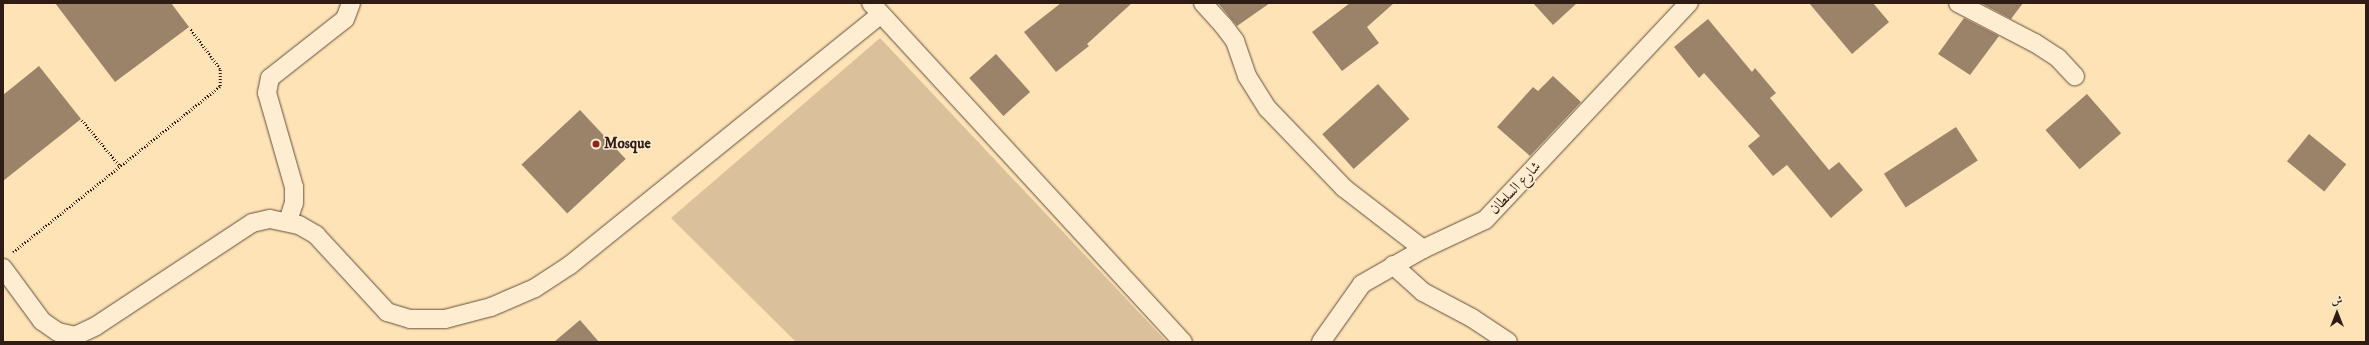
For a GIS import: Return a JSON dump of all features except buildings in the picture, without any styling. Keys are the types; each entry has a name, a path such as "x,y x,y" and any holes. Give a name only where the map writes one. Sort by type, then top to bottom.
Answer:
{"street":[{"path":"288,221 294,203 294,187 267,93 270,78 345,19 351,3"},
{"path":"1203,3 1224,25 1234,41 1247,76 1268,109 1344,188 1423,250"},
{"name":"شارع السلطان","path":"1320,342 1362,284 1423,250 1485,220 1689,3"},
{"path":"1958,3 2035,43 2058,58 2075,76"},
{"path":"7,261 42,320 58,332 75,336 96,326 252,224 270,219 288,221 316,235 387,312 410,319 445,319 491,307 535,288 570,265 876,9 1183,342"},
{"path":"1393,266 1423,292 1472,318 1508,342"}],"path":[{"path":"7,261 120,166 220,86 220,69 190,29"},
{"path":"82,120 120,166"}],"shaded area":[{"path":"880,38 1167,342 796,342 671,218"}],"place":[{"name":"Mosque","path":"596,144"}]}
